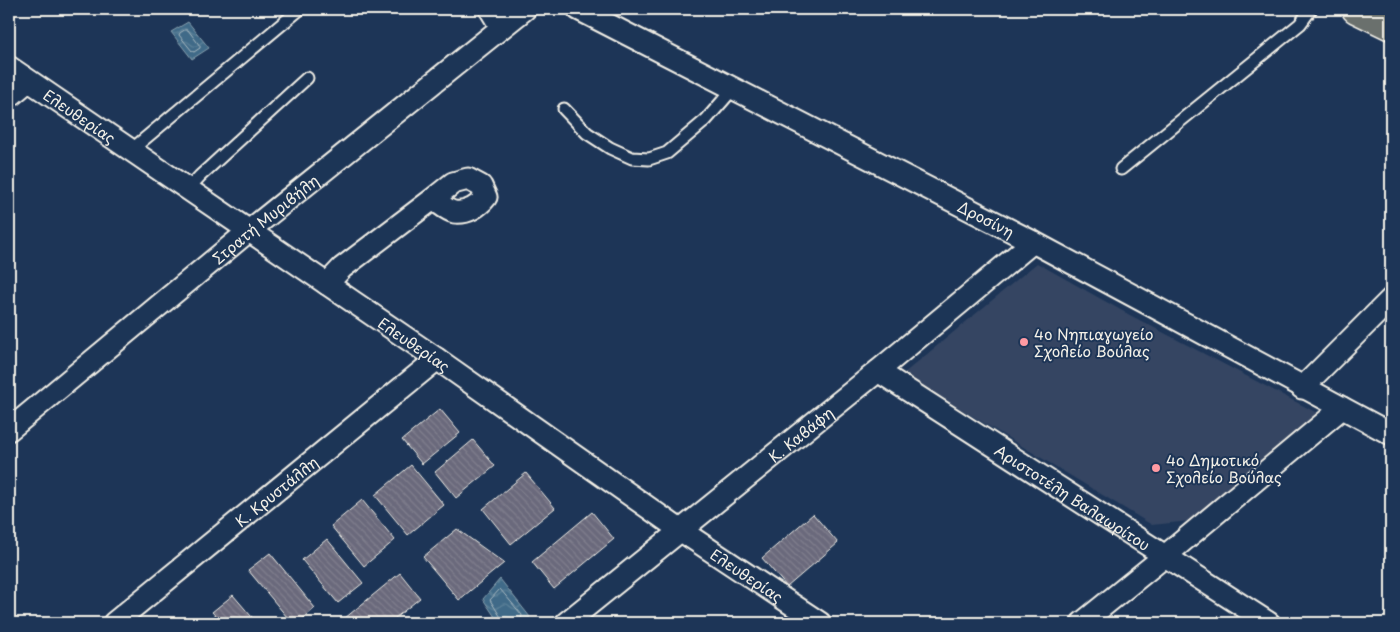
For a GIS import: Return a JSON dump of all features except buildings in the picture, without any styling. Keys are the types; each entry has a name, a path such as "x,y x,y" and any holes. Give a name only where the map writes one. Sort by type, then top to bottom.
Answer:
{"highway":[{"path":"1356,9 1391,26"}],"street":[{"path":"490,9 502,27"},
{"name":"Στρατή Μυριβήλη","path":"9,430 250,230 525,9"},
{"name":"Δροσίνη","path":"578,9 1034,242 1302,388 1391,434"},
{"name":"Ελευθερίας","path":"9,66 130,151 250,230 437,359 680,530 820,623"},
{"path":"9,97 28,81"},
{"path":"327,284 342,268 434,200"},
{"name":"Κ. Καβάφη","path":"574,621 680,530 878,371 1034,242"},
{"path":"1302,388 1391,299"},
{"name":"Κ. Κρυστάλλη","path":"114,623 437,359"},
{"name":"Αριστοτέλη Βαλαωρίτου","path":"878,371 1270,623"},
{"path":"1082,623 1342,408"}],"lane":[{"path":"130,151 300,9"},
{"path":"1121,169 1300,24 1311,9"},
{"path":"188,189 307,78"},
{"path":"564,109 587,132 610,148 632,158 649,159 666,153 706,120 733,89"}],"shaded area":[{"name":"4ο Δημοτικό Σχολείο Βούλας","path":"1037,263 1126,313 1319,414 1190,521 1152,525 903,374"}],"water":[{"path":"188,22 209,48 192,59 171,32"},
{"path":"500,579 530,617 523,623 499,623 483,599"}],"place":[{"name":"4ο Νηπιαγωγείο Σχολείο Βούλας","path":"1024,342"},
{"name":"4ο Δημοτικό Σχολείο Βούλας","path":"1156,468"}]}
